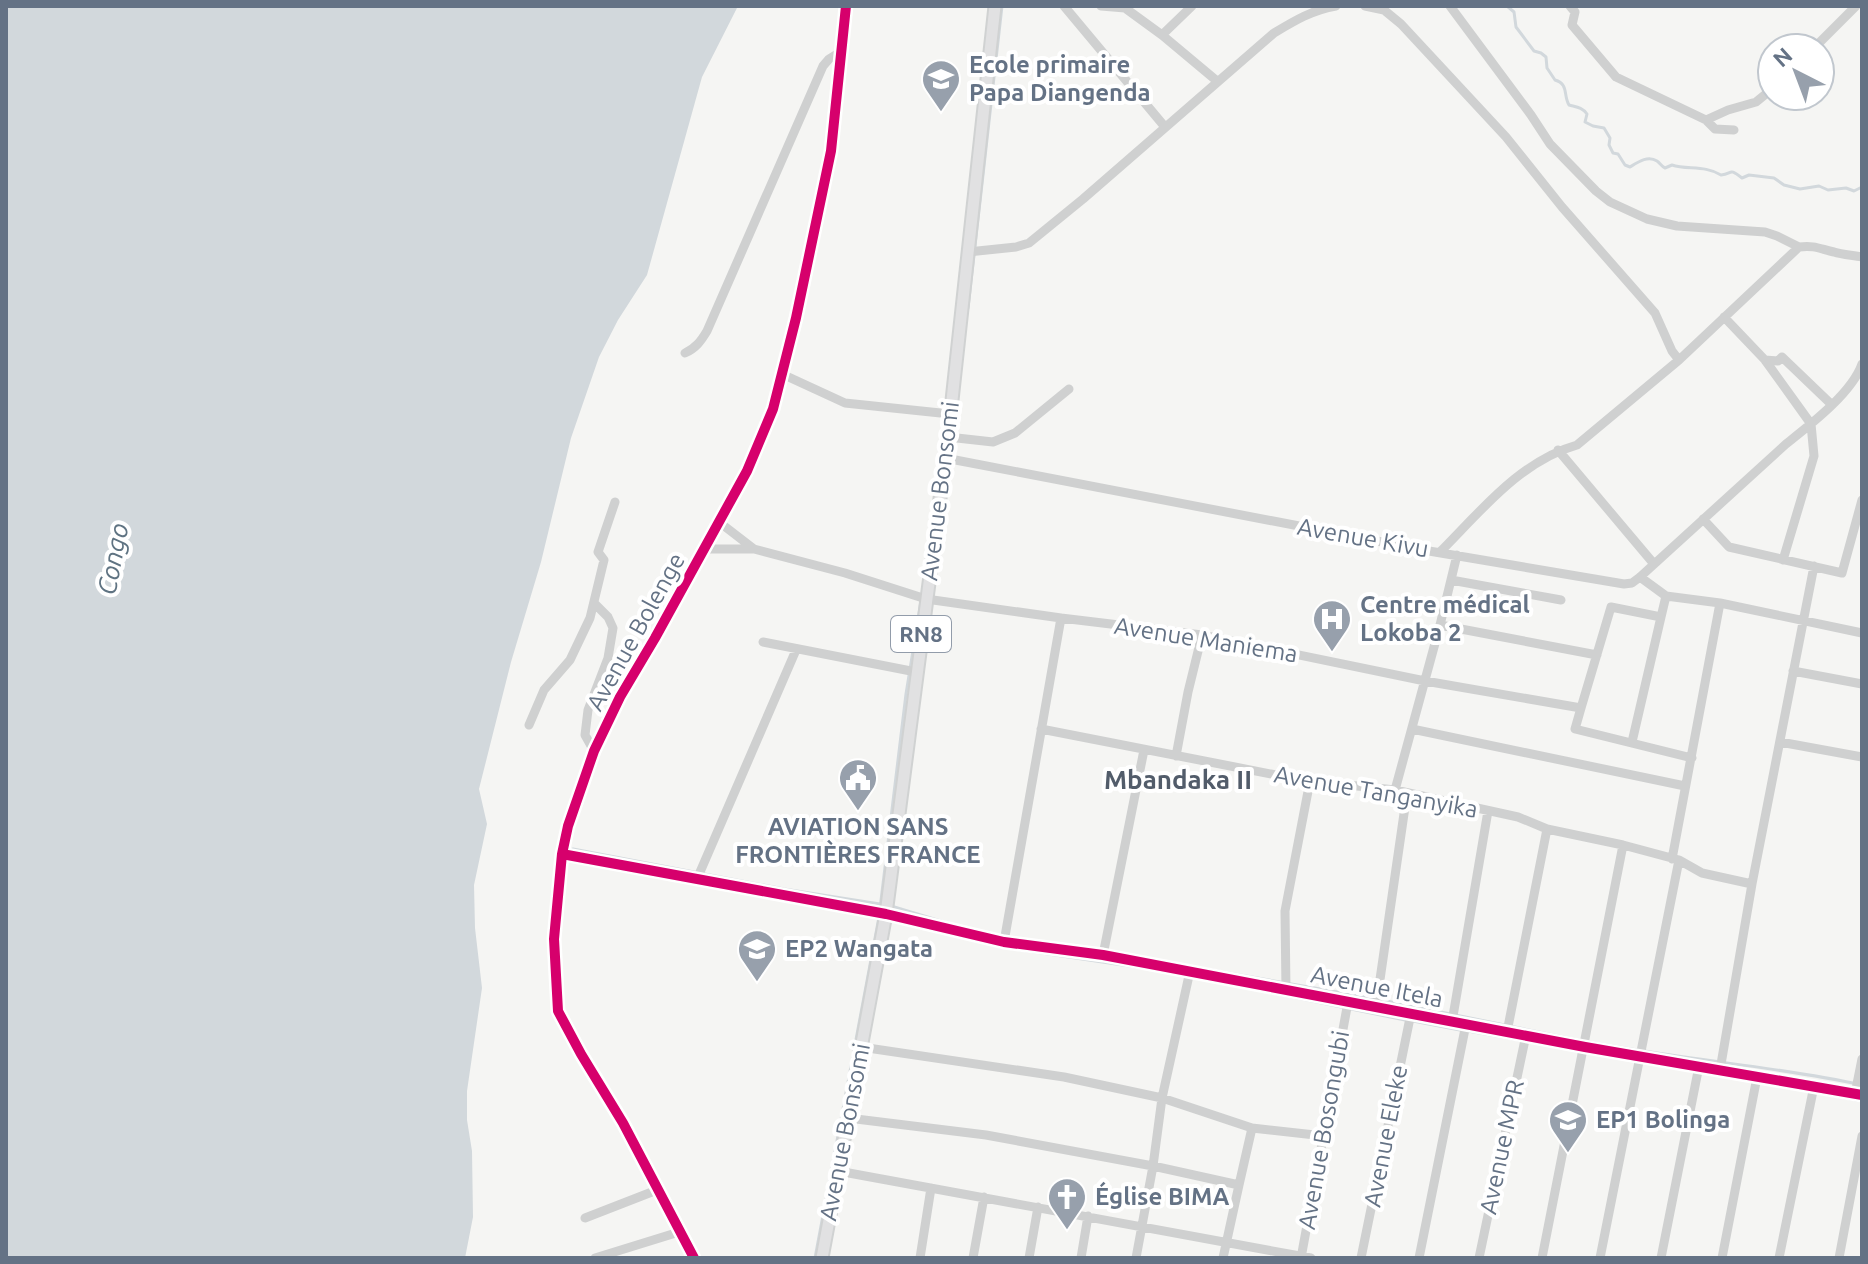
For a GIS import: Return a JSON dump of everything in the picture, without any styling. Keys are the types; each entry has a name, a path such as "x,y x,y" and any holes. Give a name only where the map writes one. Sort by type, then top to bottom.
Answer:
{"main road":[{"name":"Avenue Bonsomi","path":"822,1258 886,914 948,437 995,6"}],"street":[{"name":"Avenue Bolenge","path":"694,1258 623,1123 558,1011 554,939 562,854 568,826 594,751 620,697 747,471 773,409 831,151 846,6"},
{"path":"1064,6 1165,127"},
{"path":"1101,6 1125,8 1217,81"},
{"path":"1162,35 1192,6"},
{"path":"968,252 1029,243 1274,33 1296,19 1322,8 1336,6"},
{"path":"1365,6 1384,10 1401,24 1506,137 1562,207 1655,313 1679,360"},
{"path":"1450,6 1550,144 1610,202 1647,219 1677,226 1765,232 1799,247 1824,248 1830,252 1862,257"},
{"path":"1570,6 1575,12 1572,25 1616,77 1706,120 1715,129 1734,130"},
{"path":"1830,32 1856,6"},
{"path":"685,353 693,349 707,331 823,66 842,51"},
{"path":"1706,120 1756,102"},
{"name":"Avenue Kivu","path":"945,458 1440,552 1518,474 1558,450 1577,445 1679,360 1799,247"},
{"path":"1724,317 1765,360 1811,424 1814,456 1783,560"},
{"path":"1765,360 1778,361 1782,357 1831,404"},
{"path":"1440,552 1632,583 1811,424 1851,384 1861,368"},
{"path":"782,374 845,403 950,414"},
{"path":"948,437 993,442 1015,433 1069,389"},
{"path":"1558,450 1654,564"},
{"path":"1703,519 1729,547 1842,573 1862,500"},
{"path":"529,725 544,690 570,660 590,618 604,560 598,552 615,502"},
{"path":"719,522 754,549"},
{"path":"705,549 754,549"},
{"name":"Avenue Maniema","path":"754,549 926,599 1202,635 1425,681 1581,708"},
{"path":"1395,790 1457,555"},
{"path":"1720,1070 1752,884 1814,566"},
{"path":"1640,577 1666,596 1720,603 1862,633"},
{"path":"1451,580 1561,600"},
{"path":"1632,742 1666,596"},
{"path":"594,603 608,617 613,628 608,658 588,710 585,735 594,751"},
{"path":"1600,1258 1641,1056 1676,860 1685,786 1720,603"},
{"path":"1661,617 1611,607 1575,729 1692,758"},
{"path":"1004,942 1061,618"},
{"path":"1440,625 1597,655"},
{"path":"1176,756 1202,635"},
{"path":"763,642 916,672"},
{"path":"697,879 796,650"},
{"path":"1793,671 1862,684"},
{"name":"Avenue Tanganyika","path":"1041,729 1310,781 1395,790 1518,817 1547,829 1623,845 1676,860 1702,873 1752,884"},
{"path":"1412,729 1685,786"},
{"path":"1780,742 1862,757"},
{"path":"1103,955 1144,750"},
{"path":"1286,991 1285,911 1310,781"},
{"path":"1376,1007 1407,793"},
{"path":"1452,1022 1488,811"},
{"path":"1507,1032 1547,829"},
{"path":"1542,1258 1623,845"},
{"name":"Avenue Itela","path":"562,854 886,914 1004,942 1103,955 1585,1047 1858,1095"},
{"path":"1136,1258 1162,1098 1190,971"},
{"name":"Avenue Bosongubi","path":"1304,1257 1348,1002"},
{"name":"Avenue Eleke","path":"1361,1258 1411,1013"},
{"path":"1419,1258 1466,1024"},
{"name":"Avenue MPR","path":"1479,1258 1526,1035"},
{"path":"861,1047 1064,1077 1162,1098 1252,1128 1324,1136"},
{"path":"1858,1095 1862,1059"},
{"path":"1661,1258 1699,1066"},
{"path":"1722,1258 1757,1077"},
{"path":"1779,1258 1814,1086"},
{"path":"848,1118 986,1135 1239,1185"},
{"path":"1223,1258 1252,1128"},
{"path":"1839,1258 1862,1136"},
{"path":"838,1171 1304,1257"},
{"path":"920,1258 931,1188"},
{"path":"585,1218 657,1190"},
{"path":"973,1258 984,1197"},
{"path":"1029,1258 1038,1207"},
{"path":"1081,1258 1088,1216"},
{"path":"595,1258 679,1232"}],"water":[{"name":"Congo","path":"6,6 738,6 702,77 647,275 599,357 571,438 541,562 511,662 479,789 487,824 474,885 482,988 467,1091 473,1217 465,1258 6,1258"}],"waterway":[{"path":"968,308 1002,6"},
{"path":"1507,6 1514,12 1516,27 1534,51 1546,57 1547,68 1564,87 1569,105 1587,114 1585,122 1604,128 1613,153 1618,154 1625,165 1630,167 1650,159 1665,168 1672,165 1709,170 1721,175 1732,172 1742,178 1749,175 1774,178 1784,185 1800,189 1819,186 1828,190 1846,188 1854,191 1862,187"},
{"path":"815,1258 879,917 906,694 921,601"},
{"path":"573,849 880,904"},
{"path":"570,861 586,863"},
{"path":"891,906 957,926"},
{"path":"957,935 1001,947 1170,972"},
{"path":"995,935 1031,941"},
{"path":"1137,957 1372,998 1637,1050"},
{"path":"1209,980 1405,1020"},
{"path":"1413,1021 1460,1030"},
{"path":"1468,1031 1571,1049"},
{"path":"1645,1051 1862,1085"},
{"path":"1681,1068 1697,1071"},
{"path":"1712,1074 1752,1081"},
{"path":"1760,1082 1862,1101"}],"cycle path":[{"path":"694,1258 623,1123 558,1011 554,939 562,854 568,826 594,751 620,697 747,471 773,409 796,318 831,151 846,6"},
{"path":"562,854 886,914 1004,942 1103,955 1585,1047 1862,1095"}],"place":[{"name":"Ecole primaire Papa Diangenda","path":"941,113"},
{"name":"Centre médical Lokoba 2","path":"1332,653"},
{"name":"AVIATION SANS FRONTIÈRES FRANCE","path":"858,812"},
{"name":"EP2 Wangata","path":"757,983"},
{"name":"EP1 Bolinga","path":"1568,1154"},
{"name":"Église BIMA","path":"1067,1231"}],"district":[{"name":"Mbandaka II","path":"1178,780"}]}
